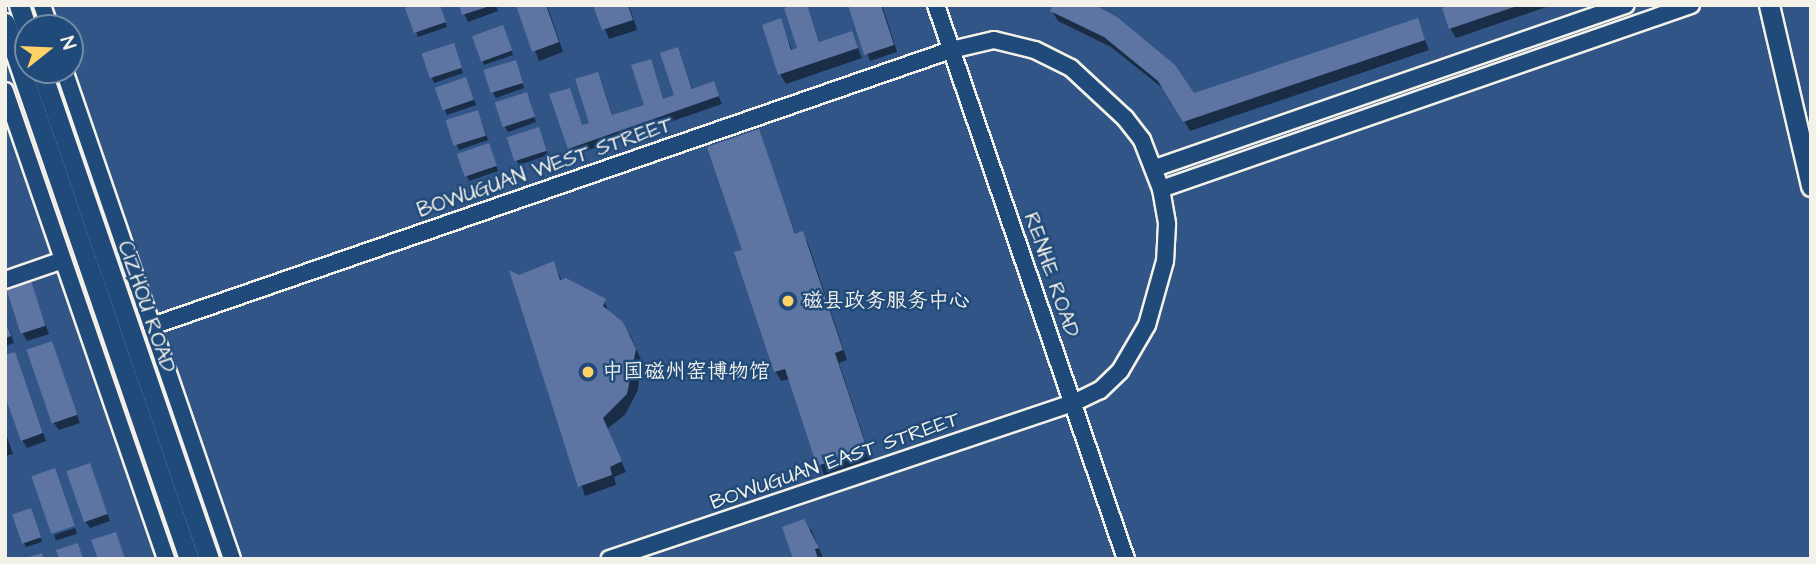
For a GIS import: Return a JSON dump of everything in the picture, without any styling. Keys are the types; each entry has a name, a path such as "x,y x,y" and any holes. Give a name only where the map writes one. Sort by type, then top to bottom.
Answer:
{"main road":[{"path":"1769,5 1811,186"},
{"path":"5,23 189,559"},
{"name":"CIZHOU ROAD","path":"46,84 209,559"}],"street":[{"name":"RENHE ROAD","path":"936,5 1126,559"},
{"path":"1155,168 1626,5"},
{"path":"1161,189 1691,5"},
{"name":"BOWUGUAN WEST STREET","path":"152,326 951,50 994,40 1035,50 1071,68 1125,117 1155,168"},
{"path":"69,84 232,559"},
{"path":"5,91 166,559"},
{"name":"BOWUGUAN EAST STREET","path":"610,559 1073,403 1100,390 1120,371 1147,325 1165,261 1167,224 1155,168"},
{"path":"5,280 63,260"}],"building":[{"path":"413,5 440,5 446,22 414,33 405,8"},
{"path":"459,5 490,5 490,6 462,15"},
{"path":"516,5 546,5 559,42 532,52"},
{"path":"593,5 628,5 633,20 602,30"},
{"path":"807,5 819,42 852,31 858,48 778,75 762,25 781,18 791,50 797,48 784,8"},
{"path":"848,5 881,5 894,45 864,55"},
{"path":"1053,5 1095,5 1117,17 1175,65 1194,93 1418,18 1425,40 1183,122 1158,81 1104,37 1050,11"},
{"path":"1449,5 1517,6 1449,29 1442,8"},
{"path":"503,25 512,50 481,62 472,36"},
{"path":"454,43 462,68 430,78 422,54"},
{"path":"678,47 692,89 714,81 719,96 568,149 549,94 570,88 582,125 589,123 575,79 598,72 612,115 644,105 631,65 651,59 663,99 674,95 660,53"},
{"path":"516,60 523,83 491,93 483,70"},
{"path":"466,77 474,100 443,110 435,88"},
{"path":"527,92 535,117 503,127 495,103"},
{"path":"478,110 486,136 453,146 445,120"},
{"path":"539,127 547,151 514,161 507,138"},
{"name":"磁县政务服务中心","path":"759,129 795,234 803,231 843,350 835,353 867,449 817,466 785,369 774,372 734,252 742,250 707,147"},
{"path":"489,143 497,166 465,177 457,154"},
{"name":"中国磁州窑博物馆","path":"554,261 560,280 566,278 606,299 603,306 623,322 636,349 627,394 603,418 622,461 610,467 612,475 578,487 509,270 519,275"},
{"path":"31,281 46,326 21,334 6,289"},
{"path":"5,320 11,336 5,338"},
{"path":"52,341 77,415 52,424 26,350"},
{"path":"15,352 43,433 21,441 5,396 5,355"},
{"path":"90,463 108,514 84,522 66,471"},
{"path":"55,468 75,526 51,534 31,476"},
{"path":"31,508 41,537 22,544 12,515"},
{"path":"804,519 819,548 815,549 818,559 793,559 782,527"},
{"path":"116,532 125,559 98,559 91,540"},
{"path":"78,543 83,559 59,559 56,550"},
{"path":"42,553 44,559 26,559 26,558"}],"place":[{"name":"磁县政务服务中心","path":"788,301"},
{"name":"中国磁州窑博物馆","path":"588,372"}]}
